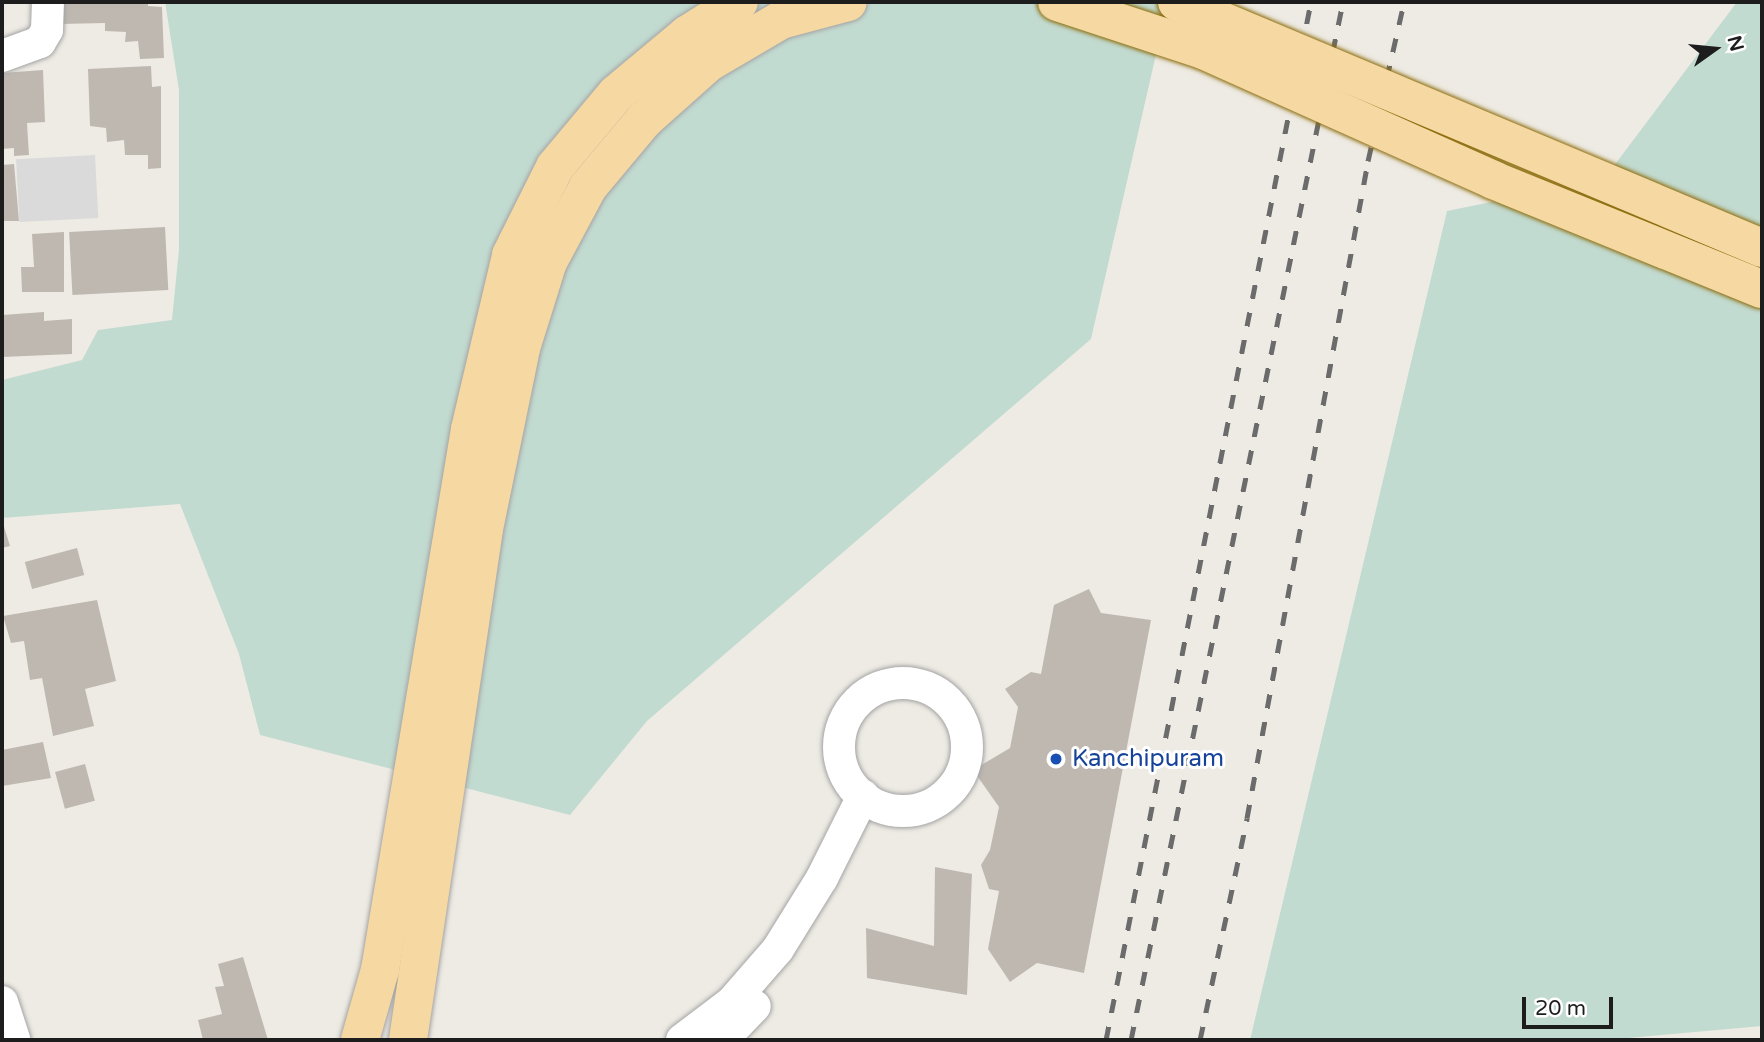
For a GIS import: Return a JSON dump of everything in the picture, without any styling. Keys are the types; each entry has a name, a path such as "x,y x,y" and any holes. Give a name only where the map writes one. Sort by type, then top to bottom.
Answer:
{"main road":[{"path":"360,1040 380,970 392,883 465,454 487,341 510,255 555,167 616,94 688,34 739,2"},
{"path":"408,1040 484,529 521,348 548,262 589,187 644,120 708,63 781,20 848,2"},
{"path":"1057,2 1203,50 1493,180 1762,289"},
{"path":"1177,2 1762,248"}],"street":[{"path":"2,56 40,42 47,30 48,2"},
{"path":"682,1040 732,1002 778,949 872,802 788,966 722,1040"},
{"path":"2,1002 14,1040"}],"shaded area":[{"path":"95,155 98,218 19,222 16,159"}],"green space":[{"path":"165,2 1168,2 1091,339 647,721 570,815 260,735 239,654 180,504 2,518 2,380 82,360 98,330 172,320 179,249 179,90"},
{"path":"1737,2 1762,2 1762,1026 1606,1040 1250,1040 1447,211 1604,179"}],"building":[{"path":"60,2 148,2 148,6 162,7 164,58 140,59 138,41 125,42 126,32 105,31 105,23 60,24"},
{"path":"151,66 152,87 161,86 161,168 148,169 148,155 125,155 124,140 107,142 106,128 90,126 88,69"},
{"path":"43,70 45,122 27,123 29,155 14,156 14,148 2,149 2,73"},
{"path":"14,164 19,221 2,221 2,165"},
{"path":"165,227 168,290 72,295 69,232"},
{"path":"64,232 64,292 22,292 21,267 34,267 32,234"},
{"path":"44,312 44,321 72,319 72,354 2,357 2,315"},
{"path":"2,520 10,546 2,548"},
{"path":"77,548 84,575 32,589 25,562"},
{"path":"1089,589 1101,613 1151,620 1084,973 1037,963 1010,982 988,949 999,891 989,889 981,865 990,850 999,807 973,770 1010,748 1018,707 1005,689 1031,672 1041,674 1054,605"},
{"path":"97,600 116,681 85,689 94,726 53,736 42,678 30,680 24,641 11,643 3,616"},
{"path":"43,742 51,778 2,786 2,750"},
{"path":"85,764 95,801 65,809 55,772"},
{"path":"935,867 972,874 967,995 867,978 866,928 934,946"},
{"path":"243,957 268,1040 203,1040 198,1020 222,1014 215,987 224,986 218,964"}],"railway":[{"path":"1106,1040 1311,2"},
{"path":"1131,1040 1343,2"},
{"path":"1200,1040 1247,818 1368,161 1404,2"}],"place":[{"name":"Kanchipuram","path":"1056,759"}]}
